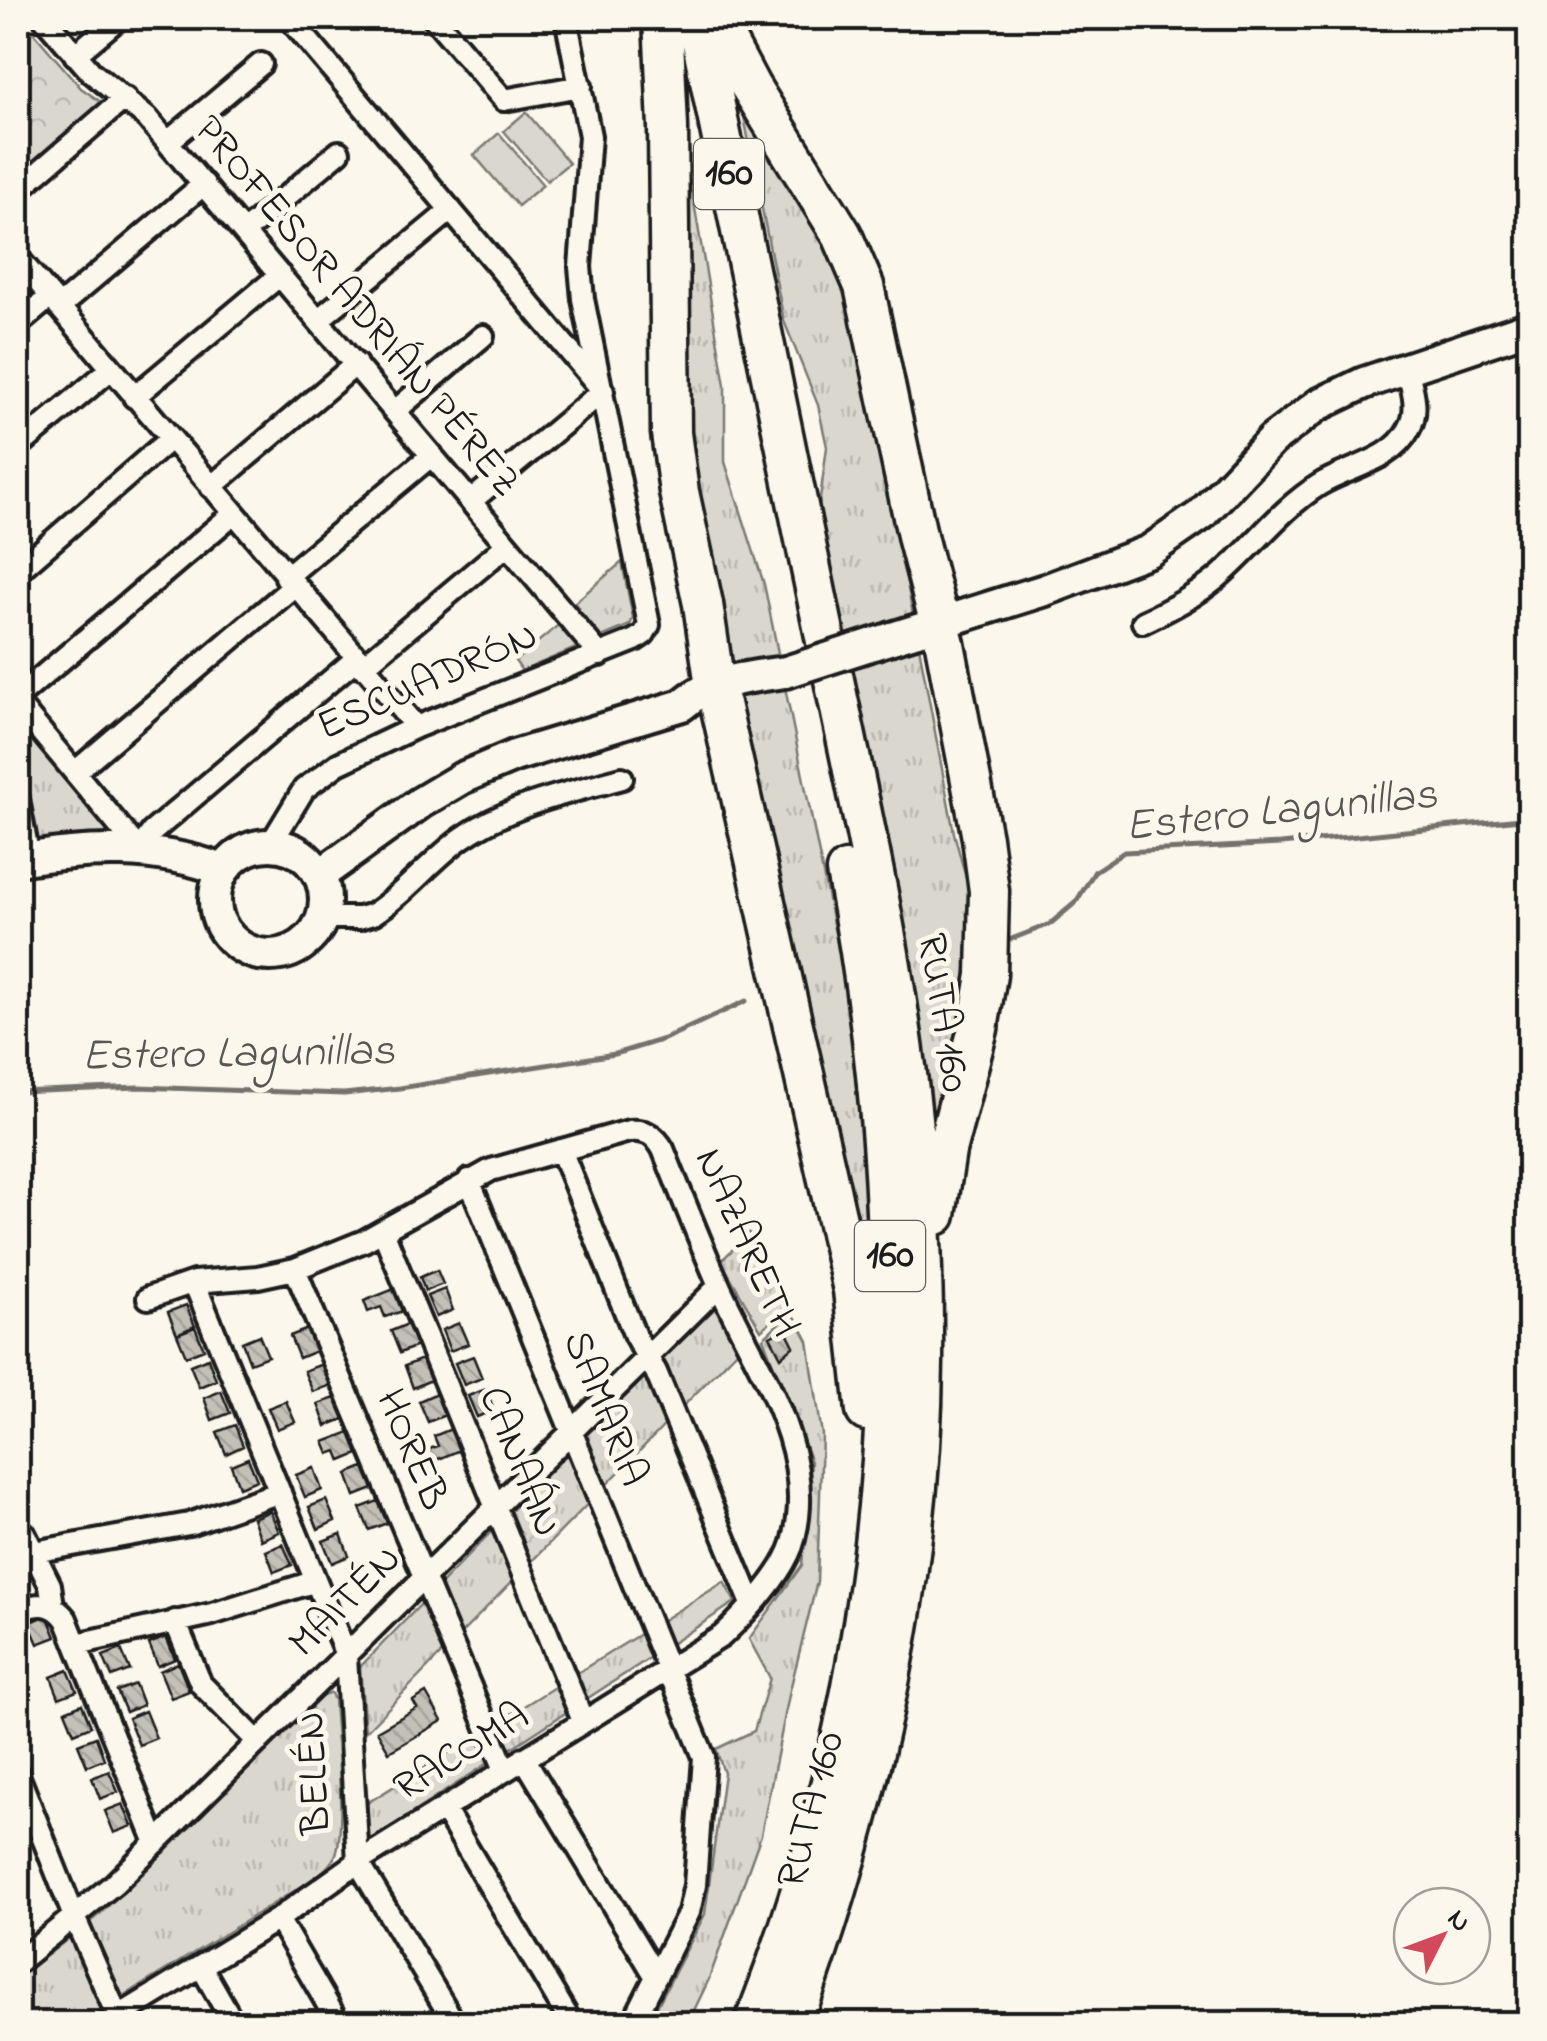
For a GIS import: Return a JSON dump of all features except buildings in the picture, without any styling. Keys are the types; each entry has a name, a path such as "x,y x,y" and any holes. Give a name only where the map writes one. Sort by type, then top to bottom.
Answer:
{"highway":[{"path":"662,18 668,127 671,433 678,492 703,604 706,698 853,1290 866,1419 867,1599"},
{"name":"RUTA 160","path":"672,18 840,840 876,1049 886,1172 890,1310 881,1489 867,1599 848,1705 814,1847 754,2024"},
{"name":"RUTA 160","path":"697,18 895,992 915,1144 923,1332 917,1478 898,1636 850,1850 792,2024"},
{"path":"714,18 750,86 842,236 864,286 940,624 986,864 990,946 978,1029 946,1151 923,1332"}],"street":[{"name":"PROFESOR ADRIÁN PÉREZ","path":"44,18 100,81 125,98 168,142 600,654"},
{"path":"75,55 119,18"},
{"path":"288,18 603,391"},
{"path":"434,18 504,100 581,86"},
{"path":"566,18 590,150 581,278 603,391"},
{"path":"168,142 260,64"},
{"path":"18,190 125,98"},
{"path":"244,232 339,152"},
{"path":"18,324 54,302 204,184"},
{"path":"318,320 451,210"},
{"path":"18,258 416,727"},
{"path":"134,397 280,275"},
{"path":"320,875 420,803 475,772 514,756 940,624 1149,551 1217,502 1254,457 1302,415 1341,393 1530,327"},
{"path":"394,411 484,336"},
{"path":"211,487 356,364"},
{"path":"1143,622 1216,580 1300,498 1400,442 1410,428 1415,407 1407,368"},
{"path":"18,447 111,369"},
{"path":"471,501 603,391"},
{"name":"ESCUADRÓN","path":"270,844 289,810 314,780 338,764 416,727 640,638 647,630 649,614 603,391"},
{"path":"18,571 170,439"},
{"path":"76,772 432,455"},
{"path":"139,850 18,701 234,514"},
{"path":"139,850 152,832 507,544"},
{"path":"322,918 373,914 439,856 487,822 533,803 622,778"},
{"path":"18,800 23,859 105,849 139,850 183,856 223,870"},
{"path":"270,844 299,853 320,875 325,892 322,918 308,940 293,950 267,955 242,948 228,936 216,912 215,895 223,870 243,851 270,844"},
{"name":"NAZARETH","path":"148,1298 194,1282 258,1277 295,1269 383,1231 469,1180 506,1164 642,1130 663,1149 719,1286 788,1433 798,1472 795,1538 781,1567 752,1604"},
{"path":"561,1150 635,1336 752,1604"},
{"name":"SAMARIA","path":"469,1180 702,1746 705,1779 689,1912 632,2024"},
{"name":"CANAÁN","path":"383,1231 584,1721"},
{"name":"HOREB","path":"295,1269 505,1770"},
{"name":"BELÉN","path":"194,1282 346,1656 358,1862 454,2024"},
{"name":"MAITÉN","path":"18,1962 74,1919 156,1842 719,1286"},
{"path":"34,1552 190,1524 280,1492"},
{"path":"24,1533 50,1585 52,1606"},
{"path":"77,1644 249,1604 316,1581"},
{"path":"18,1610 34,1604 52,1606 66,1620 156,1842"},
{"name":"RACOMA","path":"115,2021 278,1919 358,1862 722,1636 752,1604"},
{"path":"175,1622 201,1684 258,1742"},
{"path":"524,1758 656,1977"},
{"path":"18,1775 24,1806 115,2021"},
{"path":"444,1809 572,2024"},
{"path":"278,1919 339,2024"},
{"path":"200,1966 234,2024"}],"green space":[{"path":"18,18 81,88 107,106 18,182"},
{"path":"735,71 839,253 855,306 954,833 973,905 962,1005 936,1108 928,1121 901,928 819,506 827,447 818,405 784,321"},
{"path":"526,112 569,163 547,181 504,131"},
{"path":"682,132 725,385 725,462 764,584 858,1066 871,1176 875,1344 741,763 680,396"},
{"path":"499,133 543,185 518,206 474,155"},
{"path":"622,562 633,618 630,625 522,671 515,661 579,608 574,603"},
{"path":"18,723 107,824 106,834 101,838 39,843 35,838"},
{"path":"749,1233 786,1308 761,1330 721,1261"},
{"path":"714,1302 738,1350 365,1732 360,1667"},
{"path":"792,1311 808,1341 822,1435 817,1582 790,1690 761,1835 709,1979 688,2023 648,2024 705,1914 724,1773 716,1749 754,1731 770,1678 749,1639 802,1565 811,1462 763,1338"},
{"path":"724,1582 735,1602 369,1841 364,1805"},
{"path":"331,1693 340,1823 336,1854 327,1867 80,2023 18,2023 18,1978 101,1913 317,1698"}],"waterway":[{"name":"Estero Lagunillas","path":"1009,940 1050,924 1076,902 1095,871 1124,852 1281,844 1530,818"},
{"name":"Estero Lagunillas","path":"18,1092 138,1087 344,1094 400,1088 615,1054 664,1039 746,1001"}]}
